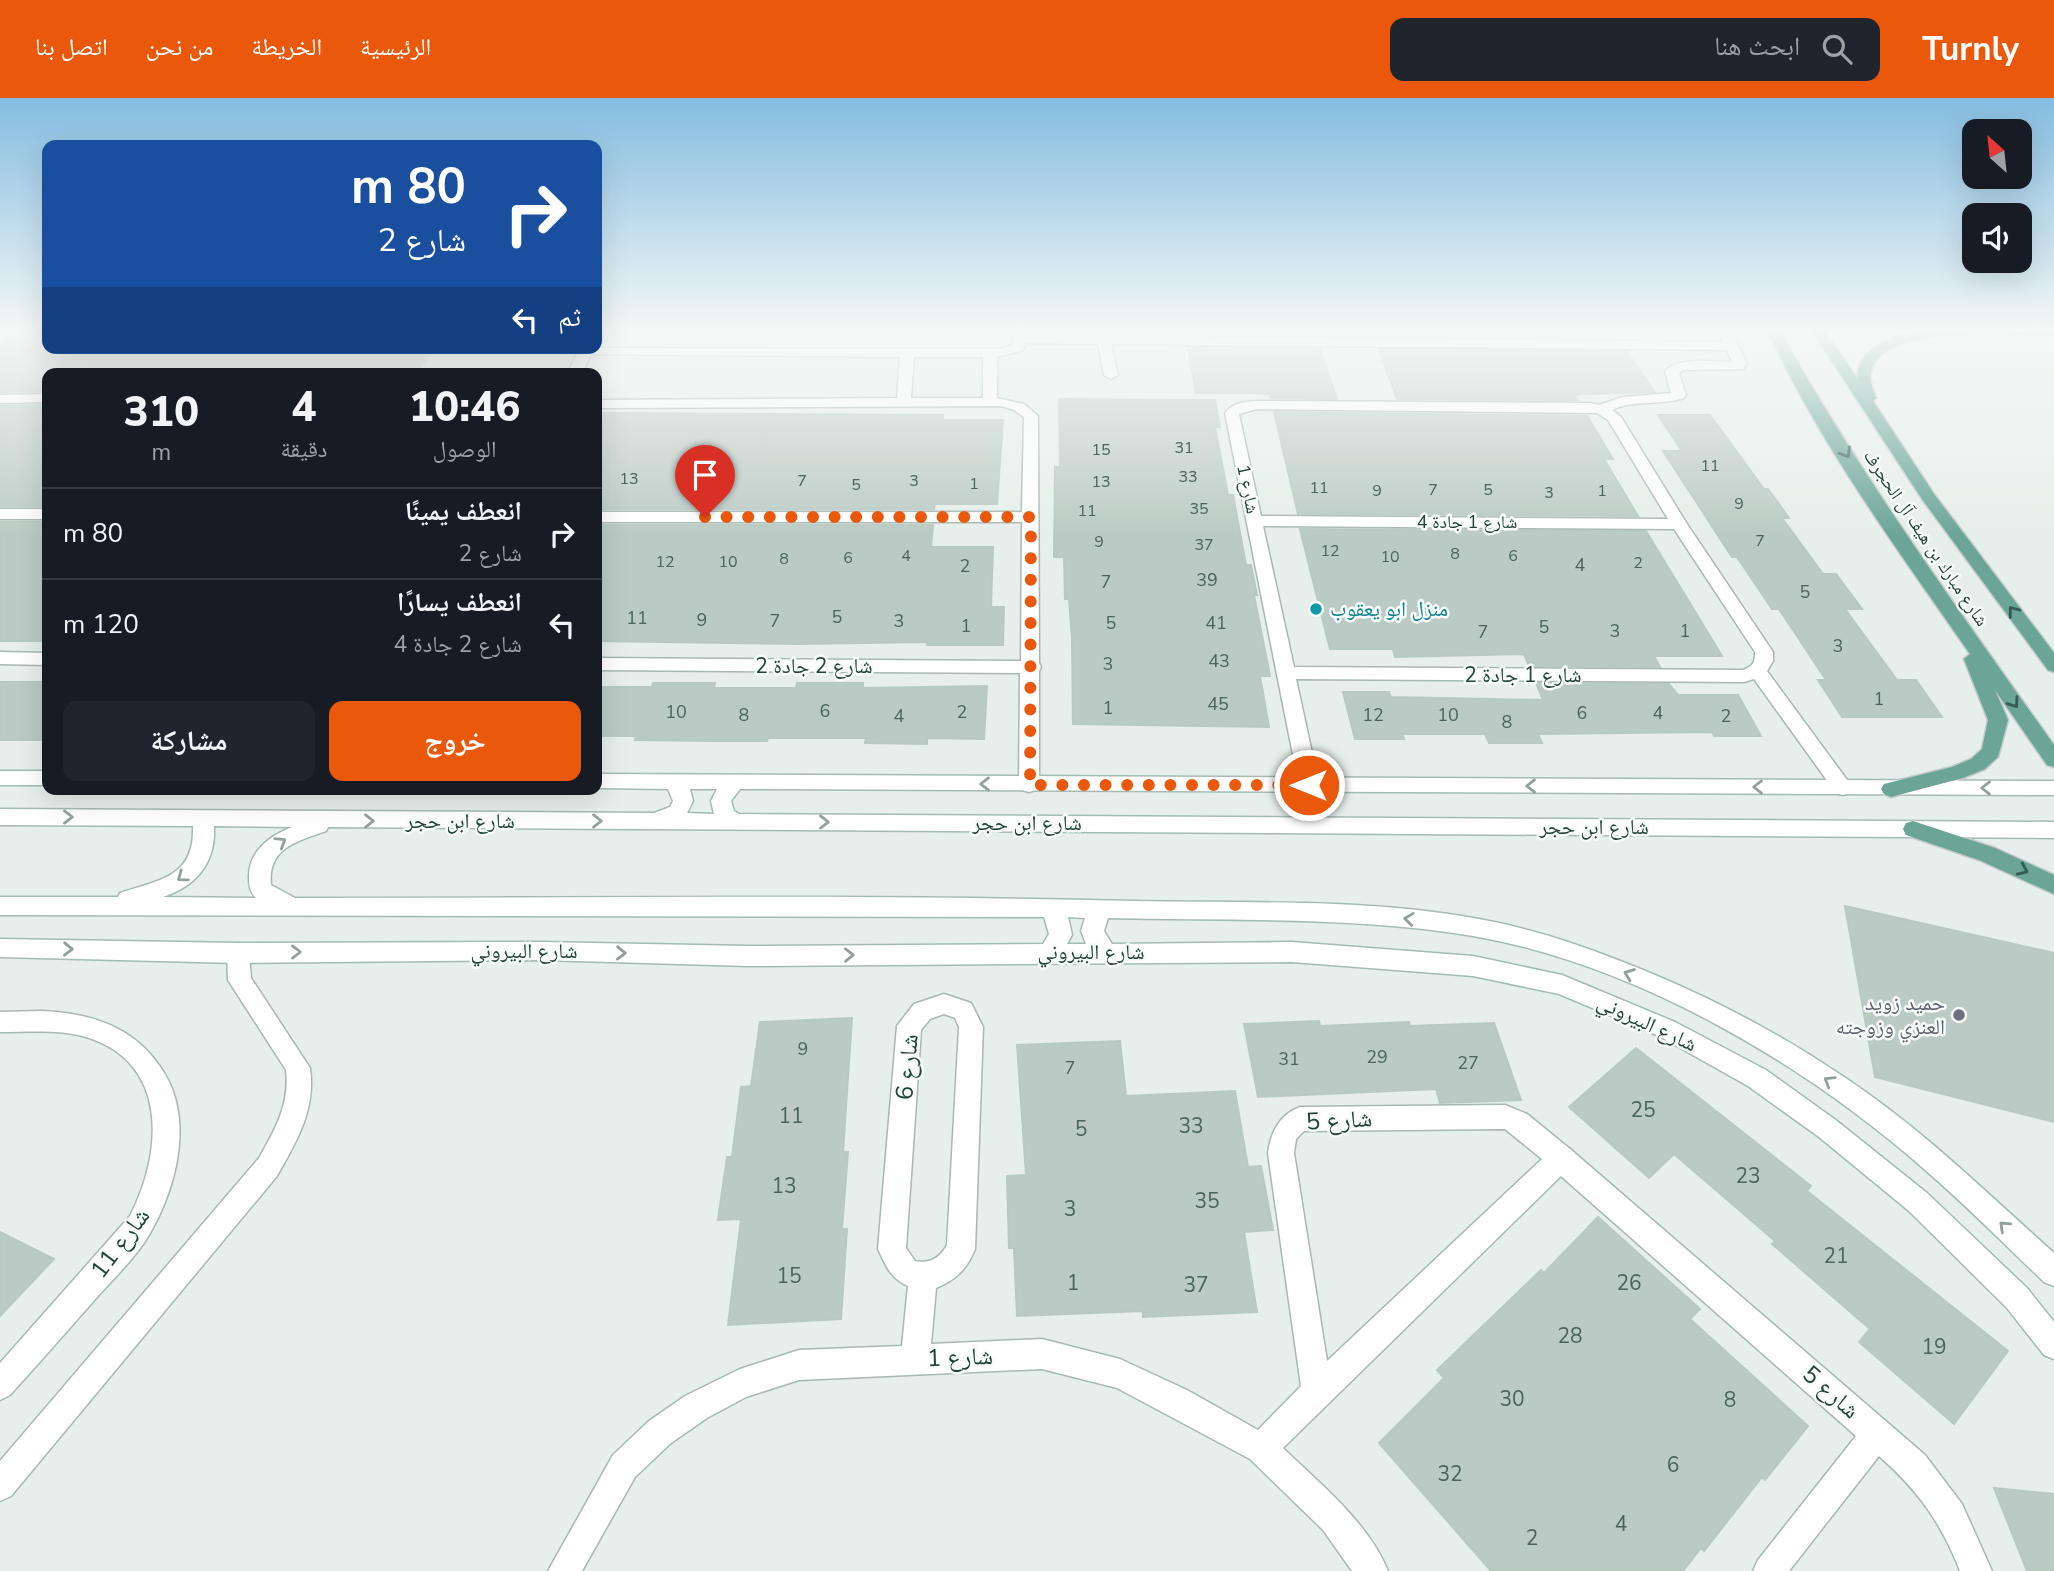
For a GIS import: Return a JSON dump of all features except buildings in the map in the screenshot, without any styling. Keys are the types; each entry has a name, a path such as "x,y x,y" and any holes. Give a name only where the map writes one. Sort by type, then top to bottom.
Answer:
{"main road":[{"name":"شارع مبارك بن هيف آل الحجرف","path":"1813,400 1872,496 2054,760"},
{"name":"شارع مبارك بن هيف آل الحجرف","path":"1864,400 1896,449 2054,666"},
{"path":"1870,400 1896,449"},
{"path":"1891,789 1956,773 1978,764 1992,752 1998,720 1952,612"},
{"path":"1913,829 1987,854 2054,885"}],"street":[{"path":"1602,410 1622,400"},
{"path":"602,404 990,402 1019,407 1031,416 1030,785"},
{"name":"شارع 1","path":"1309,785 1232,413 1240,407 1257,405 1590,407 1602,410"},
{"path":"1602,410 1614,417 1679,524 1764,652 1764,661 1758,671 1843,788"},
{"path":"0,514 42,514"},
{"path":"602,517 1031,517"},
{"name":"شارع 1 جادة 4","path":"1255,521 1679,524"},
{"path":"0,658 42,659"},
{"name":"شارع 2 جادة 2","path":"602,664 1032,667"},
{"name":"شارع 1 جادة 2","path":"1287,673 1744,676 1758,671"},
{"path":"0,778 42,778"},
{"name":"شارع ابن حجر","path":"602,781 2054,788"},
{"path":"657,821 677,811 683,801 682,792 674,782"},
{"path":"735,782 727,789 721,801 725,815 735,822"},
{"name":"شارع ابن حجر","path":"0,817 2054,830"},
{"path":"103,906 169,887 189,874 202,857 205,836 203,818"},
{"path":"292,906 261,890 257,874 261,858 278,842 331,821"},
{"name":"شارع البيروني","path":"0,906 1102,909 1385,916 1474,928 1565,950 1665,988 1758,1037 1839,1087 1933,1160 2054,1272"},
{"path":"1050,909 1057,916 1061,935 1050,952"},
{"path":"1102,909 1092,926 1092,935 1097,945 1105,952"},
{"name":"شارع البيروني","path":"0,948 239,953 541,951 748,956 1292,952 1401,958 1473,966 1562,985 1690,1041 1757,1078 1828,1129 1918,1202 2017,1298 2054,1345"},
{"path":"0,1485 268,1167 293,1123 299,1101 298,1068 240,980 239,953"},
{"name":"شارع 6","path":"944,1004 963,1010 971,1027 961,1249 956,1261 945,1270 923,1278 903,1269 896,1261 892,1249 909,1026 922,1011 944,1004"},
{"name":"شارع 11","path":"0,1022 47,1022 86,1026 116,1039 140,1057 157,1082 166,1112 167,1147 158,1187 139,1226 0,1385"},
{"name":"شارع 5","path":"1317,1391 1281,1153 1283,1138 1289,1126 1300,1119 1505,1117 1518,1122 1561,1158 1878,1433 1936,1489 1959,1525 1976,1571"},
{"path":"1261,1448 1561,1158"},
{"path":"915,1358 923,1278"},
{"name":"شارع 1","path":"564,1571 624,1466 660,1432 696,1407 740,1384 799,1365 1042,1354 1120,1374 1176,1401 1261,1448 1334,1519 1372,1571"},
{"name":"شارع 5","path":"1769,1571 1878,1433"}],"place":[{"name":"منزل ابو يعقوب","path":"1316,609"},
{"name":"حميد زويد العنزي وزوجته","path":"1959,1015"}],"route":[{"path":"705,517 1031,517 1030,785 1309,785"}]}
